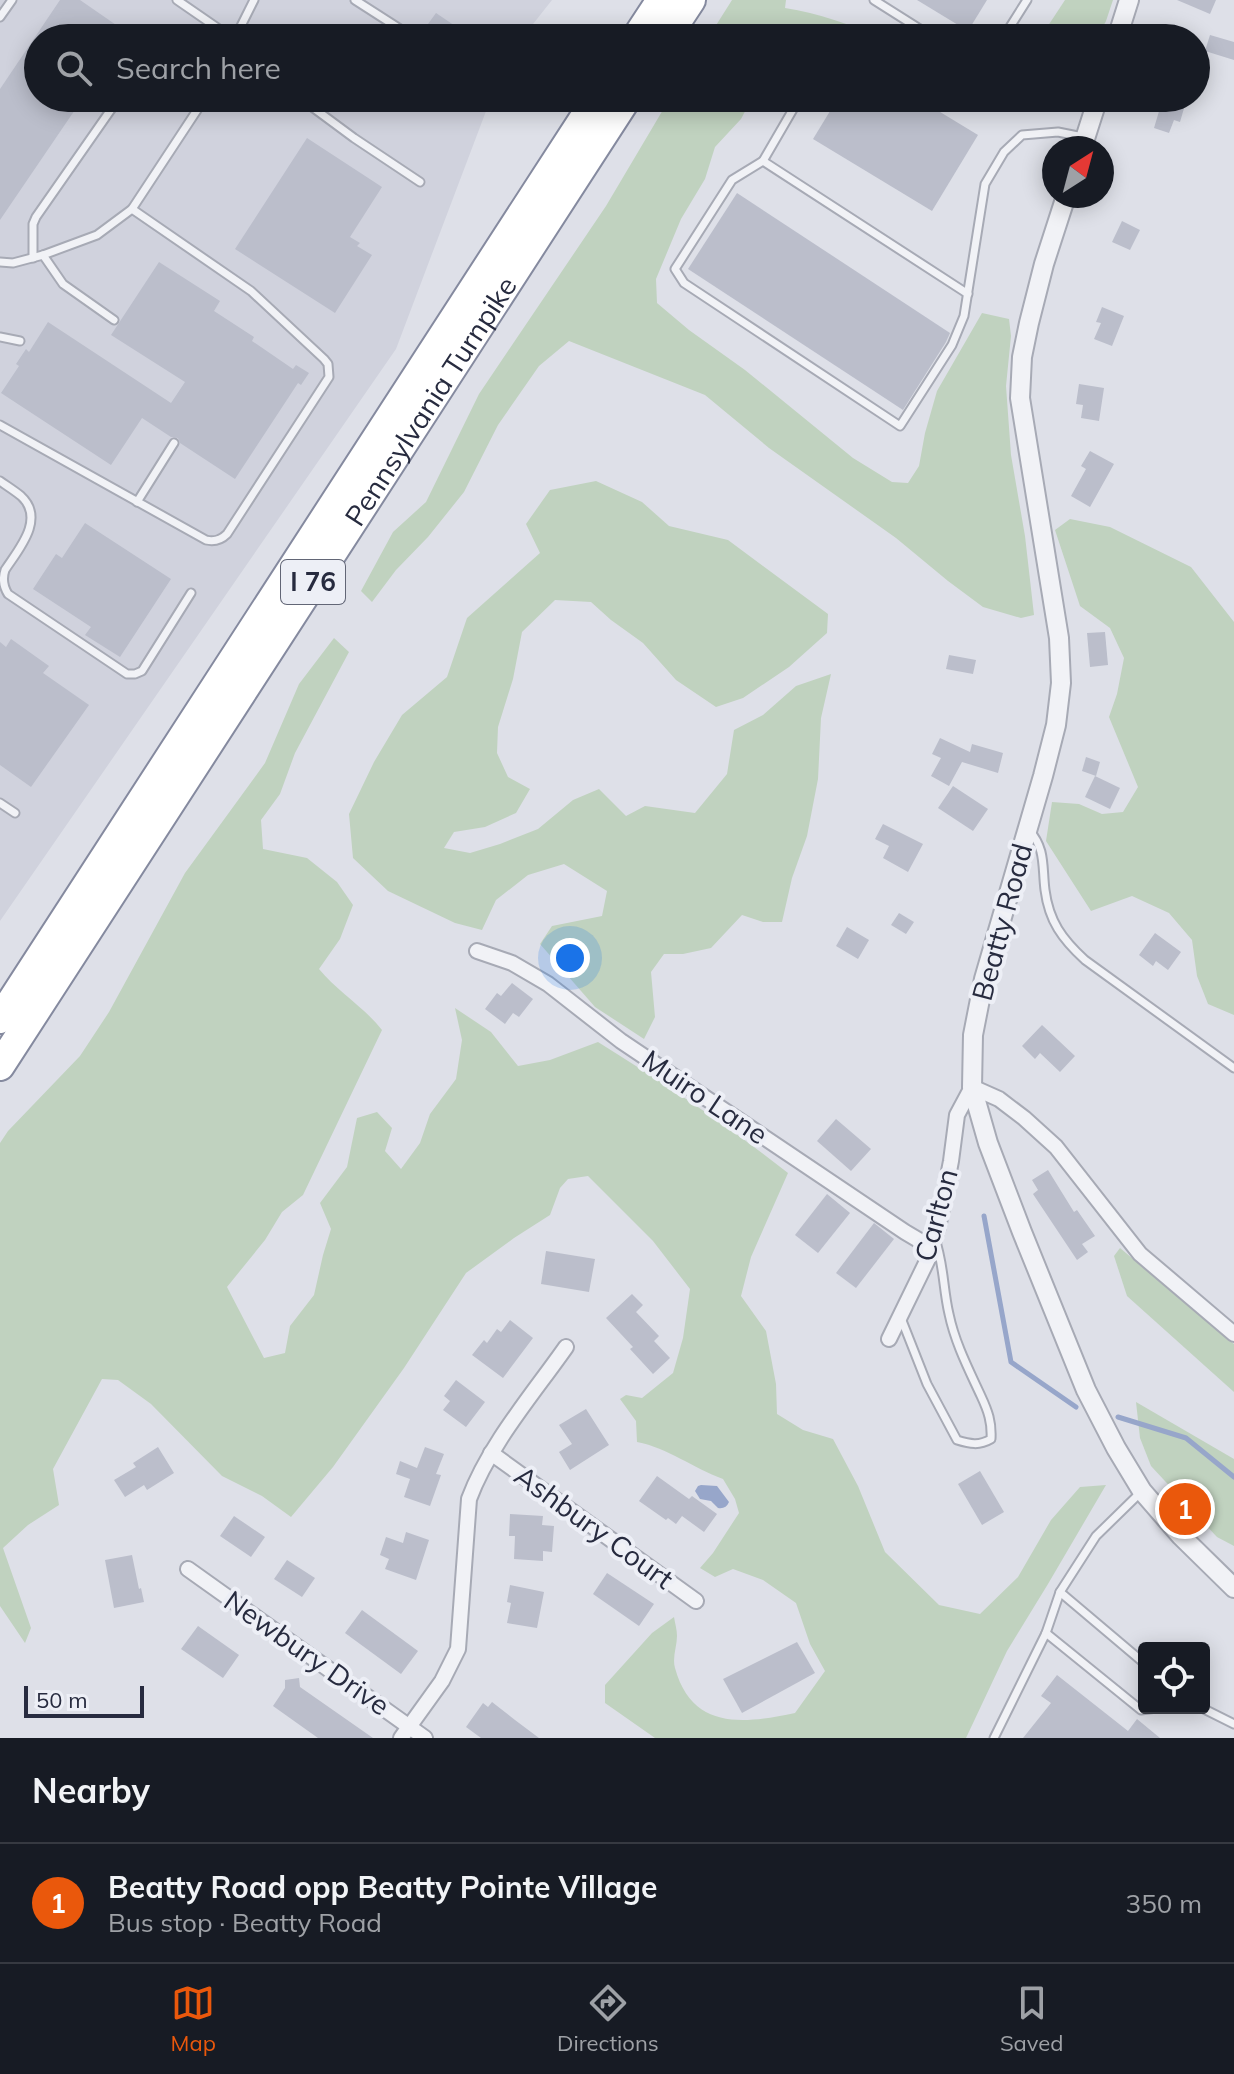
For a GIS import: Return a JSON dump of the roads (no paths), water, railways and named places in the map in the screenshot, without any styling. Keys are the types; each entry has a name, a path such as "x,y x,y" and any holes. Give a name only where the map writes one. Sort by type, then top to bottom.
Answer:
{"highway":[{"path":"645,24 661,0"},
{"path":"675,24 691,0"},
{"name":"Pennsylvania Turnpike","path":"0,1019 588,112"},
{"name":"Pennsylvania Turnpike","path":"0,1066 618,112"}],"street":[{"path":"1121,24 1129,0"},
{"path":"1085,136 1093,112"},
{"name":"Beatty Road","path":"1062,208 1044,264 1022,357 1020,398 1059,638 1061,683 1056,725 984,979 973,1035 972,1087 988,1143 1086,1390 1116,1448 1142,1491 1181,1536 1234,1588"},
{"name":"Muiro Lane","path":"477,951 512,963 548,984 621,1041 892,1224 933,1242"},
{"path":"972,1087 999,1099 1056,1147 1140,1254 1234,1334"},
{"name":"Carlton","path":"889,1339 928,1259 951,1161 957,1115 972,1087"},
{"path":"406,1732 442,1681 458,1649 469,1499 476,1480 491,1453 566,1347"},
{"name":"Ashbury Court","path":"491,1453 696,1601"},
{"name":"Newbury Drive","path":"188,1569 406,1732 425,1738"}],"lane":[{"path":"0,17 12,0"},
{"path":"177,0 212,24"},
{"path":"241,24 254,0"},
{"path":"355,0 392,24"},
{"path":"874,0 912,24"},
{"path":"1012,24 1027,0"},
{"path":"33,258 33,224 36,217 109,112"},
{"path":"0,262 13,263 33,258 97,235 132,209 196,112"},
{"path":"319,112 420,182"},
{"path":"791,112 763,161 732,180 675,269 684,283 900,426 952,345 964,316 985,184 1004,152 1022,135 1058,132 1067,136"},
{"path":"763,161 968,294"},
{"path":"0,425 206,540 217,540 227,534 329,377 330,371 324,359 251,291 132,209"},
{"path":"43,255 63,284 114,320"},
{"path":"0,337 20,341"},
{"path":"137,502 174,443"},
{"path":"0,481 22,497 31,514 29,533 3,576 8,594 127,674 142,671 191,593"},
{"path":"0,803 15,813"},
{"path":"1028,829 1039,842 1045,893 1051,914 1058,932 1069,945 1085,960 1234,1068"},
{"path":"900,1316 927,1384 957,1440 972,1445 991,1439 992,1425 988,1411 962,1355 949,1316 942,1257 933,1242"},
{"path":"994,1738 1046,1633 1060,1592 1096,1536 1142,1491"},
{"path":"1060,1592 1138,1658"},
{"path":"1046,1633 1138,1708"},
{"path":"1210,1712 1234,1724"}],"water":[{"path":"701,1485 717,1486 729,1502 727,1505 718,1508 711,1501 700,1499 695,1491"}],"waterway":[{"path":"984,1216 1011,1362 1076,1407"},
{"path":"1118,1417 1186,1438 1234,1477"}],"place":[{"name":"Beatty Road opp Beatty Pointe Village","path":"1185,1509"}]}
